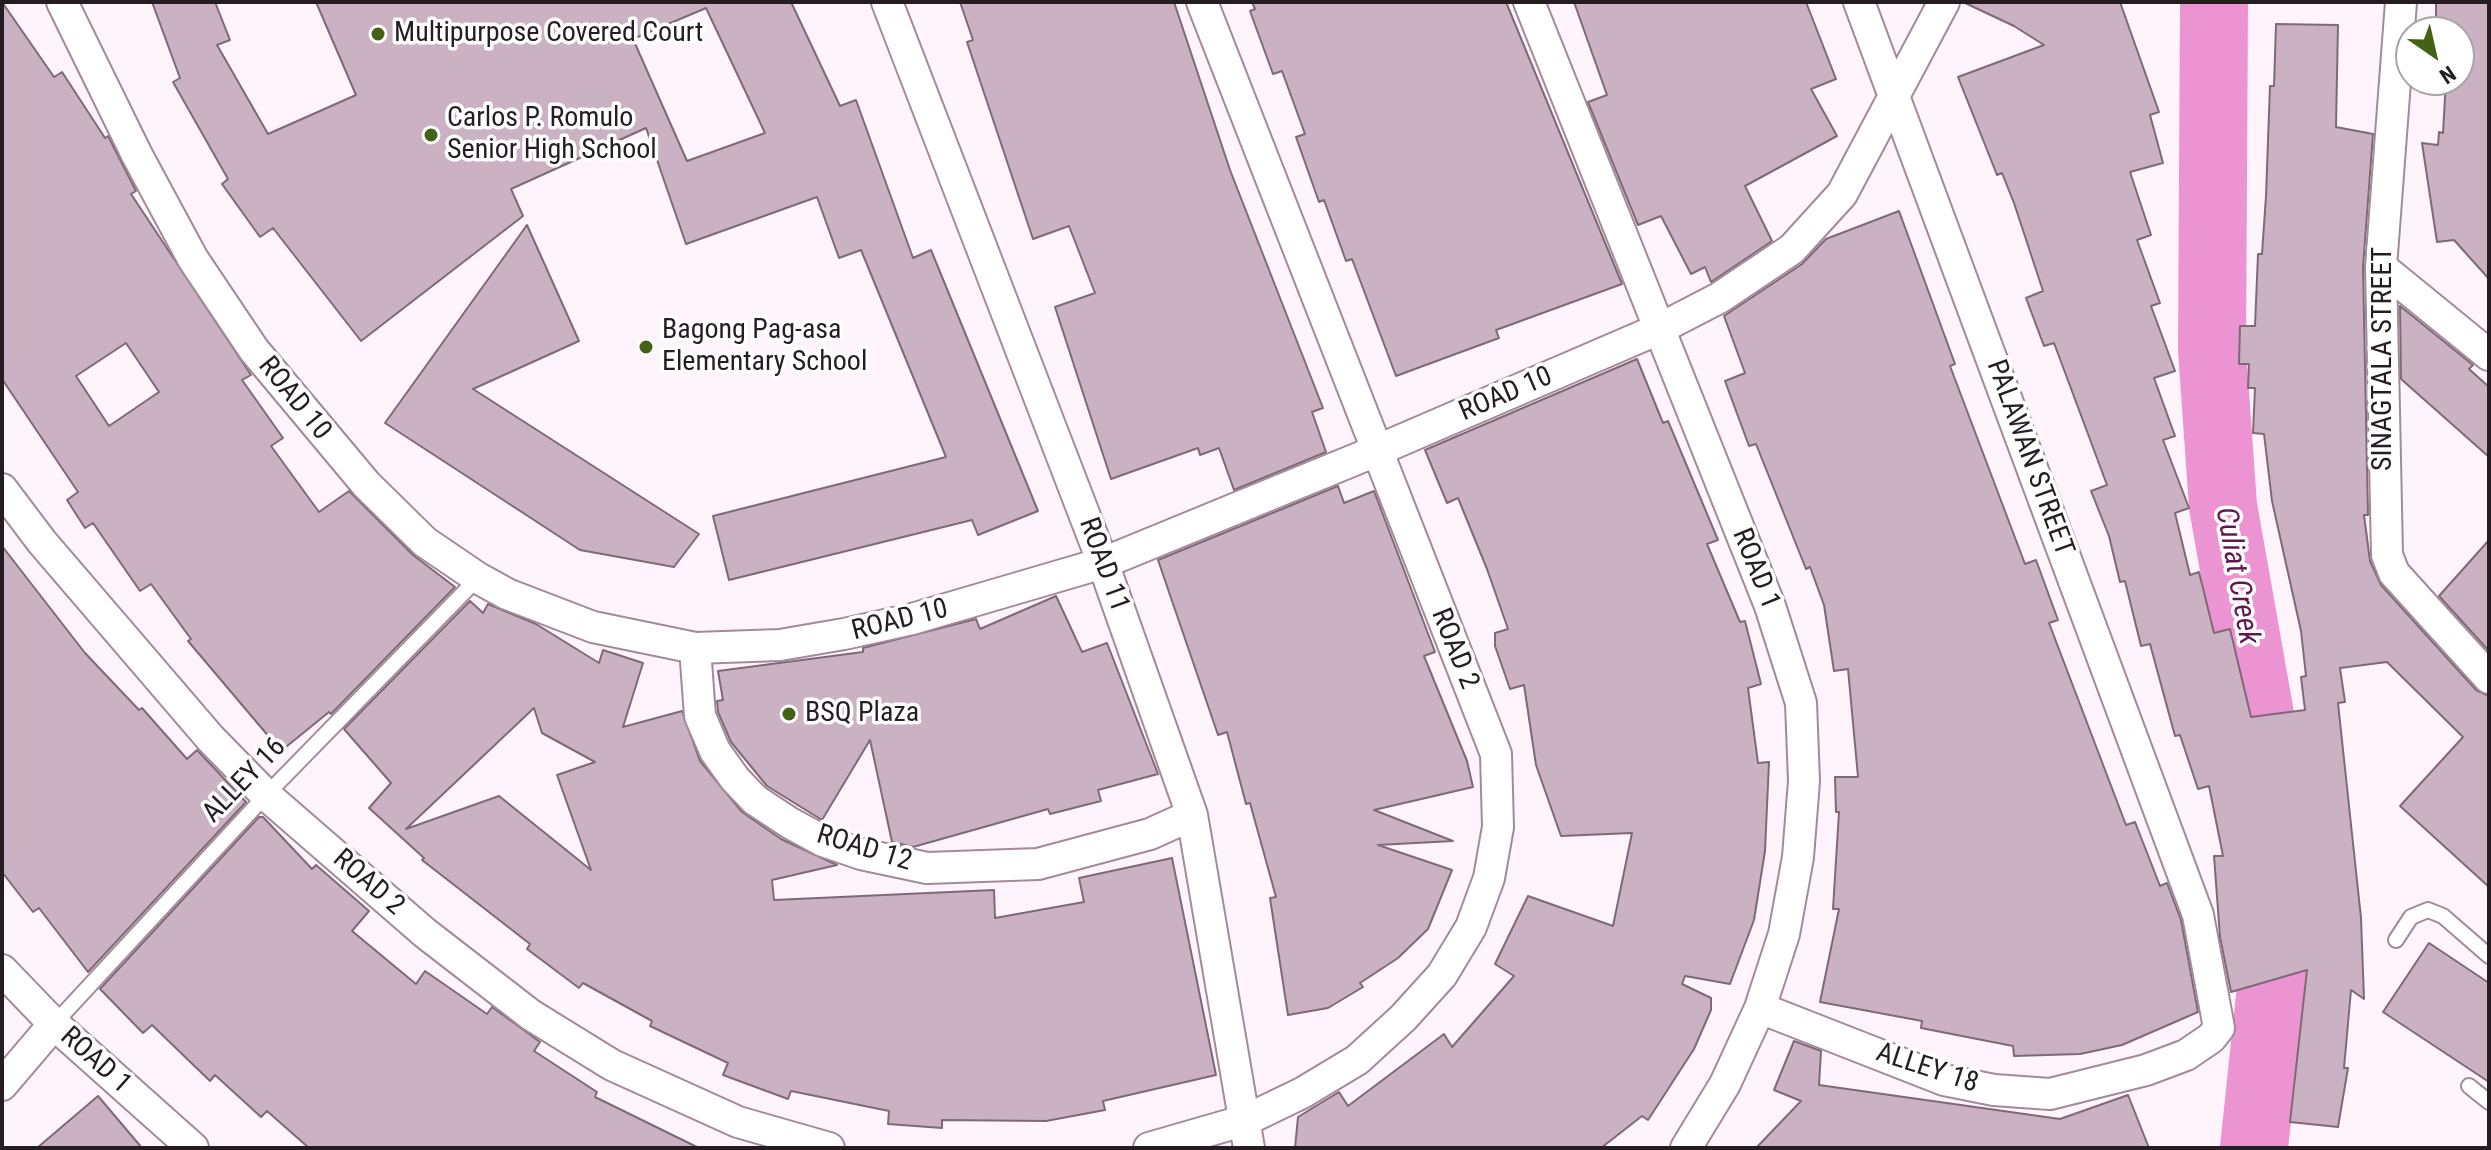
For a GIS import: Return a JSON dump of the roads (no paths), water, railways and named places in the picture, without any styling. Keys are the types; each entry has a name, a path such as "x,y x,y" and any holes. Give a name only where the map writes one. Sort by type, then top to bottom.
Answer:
{"street":[{"name":"ROAD 10","path":"62,2 137,155 193,259 254,350 366,484 425,542 478,578 543,610 593,627 695,648 780,645 844,634 953,608 1103,563 1376,451 1659,329 1761,273 1810,231 1842,194 1944,2"},
{"name":"ROAD 11","path":"887,2 1103,563 1192,815 1247,1134"},
{"name":"ROAD 2","path":"1149,1148 1247,1134 1357,1060 1403,1018 1442,975 1471,927 1489,878 1498,827 1496,754 1202,2"},
{"name":"ROAD 1","path":"1529,2 1770,606 1801,703 1804,781 1798,857 1784,934 1760,1008 1725,1084 1686,1148"},
{"name":"PALAWAN STREET","path":"1859,2 2198,915 2219,1028 2211,1038 2186,1055 2146,1070"},
{"name":"SINAGTALA STREET","path":"2401,2 2381,267 2387,555 2394,573 2483,662"},
{"path":"2381,267 2489,355"},
{"name":"ROAD 2","path":"2,489 149,671 266,795 425,933 531,1015 612,1065 688,1102 781,1136 829,1148"},
{"name":"ROAD 12","path":"695,648 700,716 715,751 735,779 755,800 790,823 823,841 861,854 927,868 1038,864 1150,834 1192,815"},
{"name":"ROAD 1","path":"2,970 54,1024 193,1148"},
{"name":"ALLEY 18","path":"1760,1008 1944,1080 1994,1090 2050,1094 2146,1070"},
{"path":"2,1085 54,1024"}],"lane":[{"name":"ALLEY 16","path":"54,1024 266,795 478,578"},
{"path":"2396,940 2411,917 2428,910 2443,916 2489,956"},
{"path":"2469,1086 2489,1102"}],"waterway":[{"name":"Culiat Creek","path":"2214,2 2212,350 2223,506 2266,749 2272,863 2275,949 2254,1148"}],"place":[{"name":"Multipurpose Covered Court","path":"378,34"},
{"name":"Carlos P. Romulo Senior High School","path":"431,135"},
{"name":"Bagong Pag-asa Elementary School","path":"646,347"},
{"name":"BSQ Plaza","path":"789,714"}]}
